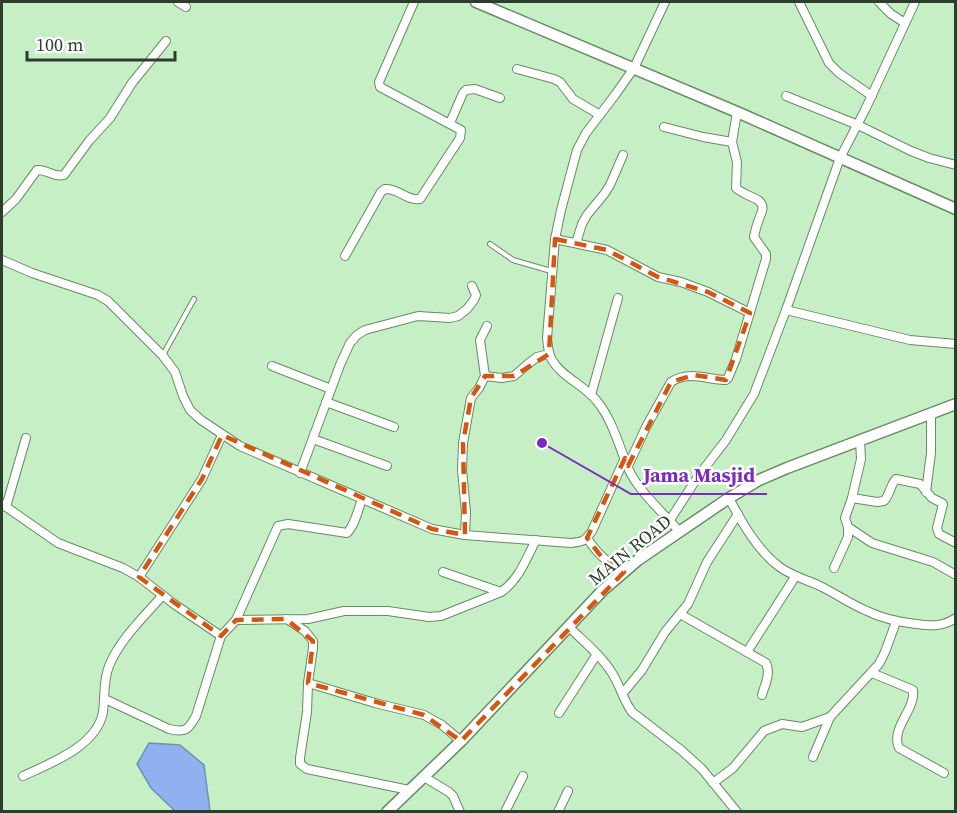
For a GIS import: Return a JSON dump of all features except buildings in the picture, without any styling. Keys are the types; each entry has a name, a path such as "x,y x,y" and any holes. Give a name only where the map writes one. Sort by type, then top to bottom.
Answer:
{"main road":[{"path":"476,2 737,112 956,208"},
{"name":"MAIN ROAD","path":"387,812 460,741 603,590 638,560 759,480 956,405"}],"street":[{"path":"178,2 186,7"},
{"path":"345,256 381,192 385,189 393,189 412,200 420,200 460,138 461,130 380,87 379,82 414,2"},
{"path":"665,2 634,68 577,150 555,239 547,338 551,360 596,399 611,423 638,484 679,531"},
{"path":"799,2 829,63 839,73 872,96"},
{"path":"879,2 891,14 906,23"},
{"path":"670,520 699,475 726,440 754,394 840,158 872,96 915,2"},
{"path":"2,212 16,199 37,170 58,177 64,175 89,141 110,118 132,83 166,41"},
{"path":"517,69 560,82 573,99 600,115"},
{"path":"450,123 462,93 466,90 475,89 500,98"},
{"path":"786,96 858,125 910,151 956,165"},
{"path":"2,260 32,273 98,295 108,301 163,356 175,372 190,410 240,446 432,529 465,536 581,542 592,531 671,382 678,377 694,375 726,380 736,359 766,259 766,254 754,237 763,206 759,201 736,188 737,162 732,142 737,112"},
{"path":"664,126 732,142"},
{"path":"576,243 582,224 610,185 622,155"},
{"path":"555,239 607,250 658,277 681,282 708,292 750,313"},
{"path":"300,473 340,365 350,343 357,335 365,330 418,316 450,318 458,316 474,300 476,295 472,286"},
{"path":"591,395 618,298"},
{"path":"786,310 910,340 956,344"},
{"path":"465,536 463,443 471,398 485,376 480,340 486,326"},
{"path":"485,376 502,378 514,376 537,357 549,354"},
{"path":"272,366 331,389"},
{"path":"326,402 394,427"},
{"path":"926,492 932,453 931,414"},
{"path":"139,577 202,479 222,435"},
{"path":"26,438 4,505 58,543 123,568 139,577 162,596 221,636"},
{"path":"313,439 387,466"},
{"path":"834,568 848,537 845,518 861,459 860,440"},
{"path":"852,498 884,501 896,479 920,484 932,498 943,504 937,528 939,534 956,543"},
{"path":"729,498 764,553 795,577 819,586 868,612 896,622 941,626 956,618"},
{"path":"105,699 169,729 185,730 196,716 221,636 236,620 278,526 288,524 346,532 350,530 362,499"},
{"path":"622,693 642,670 665,632 688,604 707,562 738,514"},
{"path":"848,527 872,543 933,562 956,575"},
{"path":"587,538 596,553 624,572"},
{"path":"236,620 308,619 344,611 388,611 429,617 441,616 509,587 536,540"},
{"path":"443,572 501,592"},
{"path":"747,652 795,577"},
{"path":"23,776 84,743 93,734 99,724 105,699 105,681 115,653 125,638 162,596"},
{"path":"680,614 766,663 768,675 762,695"},
{"path":"286,619 305,631 313,640 300,764 307,769 409,790"},
{"path":"813,757 830,717 837,707 879,664 896,622"},
{"path":"568,627 597,654 612,673 632,712 702,769 737,812"},
{"path":"559,713 597,654"},
{"path":"872,673 914,690 914,698 898,731 897,744 899,748 944,773"},
{"path":"308,683 424,715 442,724 460,741"},
{"path":"713,783 733,768 764,731 782,724 802,727 830,717"},
{"path":"505,812 523,776"},
{"path":"424,777 449,792 460,812"},
{"path":"558,812 568,791"}],"lane":[{"path":"490,244 513,260 552,271"},
{"path":"163,356 194,299"}],"highlighted area":[{"path":"555,239 607,250 658,277 708,292 750,313 726,380 694,375 671,382 628,466 625,458 587,538 603,559 624,572 461,741 424,715 308,683 313,641 286,619 236,620 221,636 139,577 202,479 222,435 432,529 465,535 463,443 471,398 485,376 514,376 549,354"}],"water":[{"path":"149,743 180,745 204,765 210,811 175,811 151,788 137,764"}],"place":[{"name":"Jama Masjid","path":"542,443"}]}
